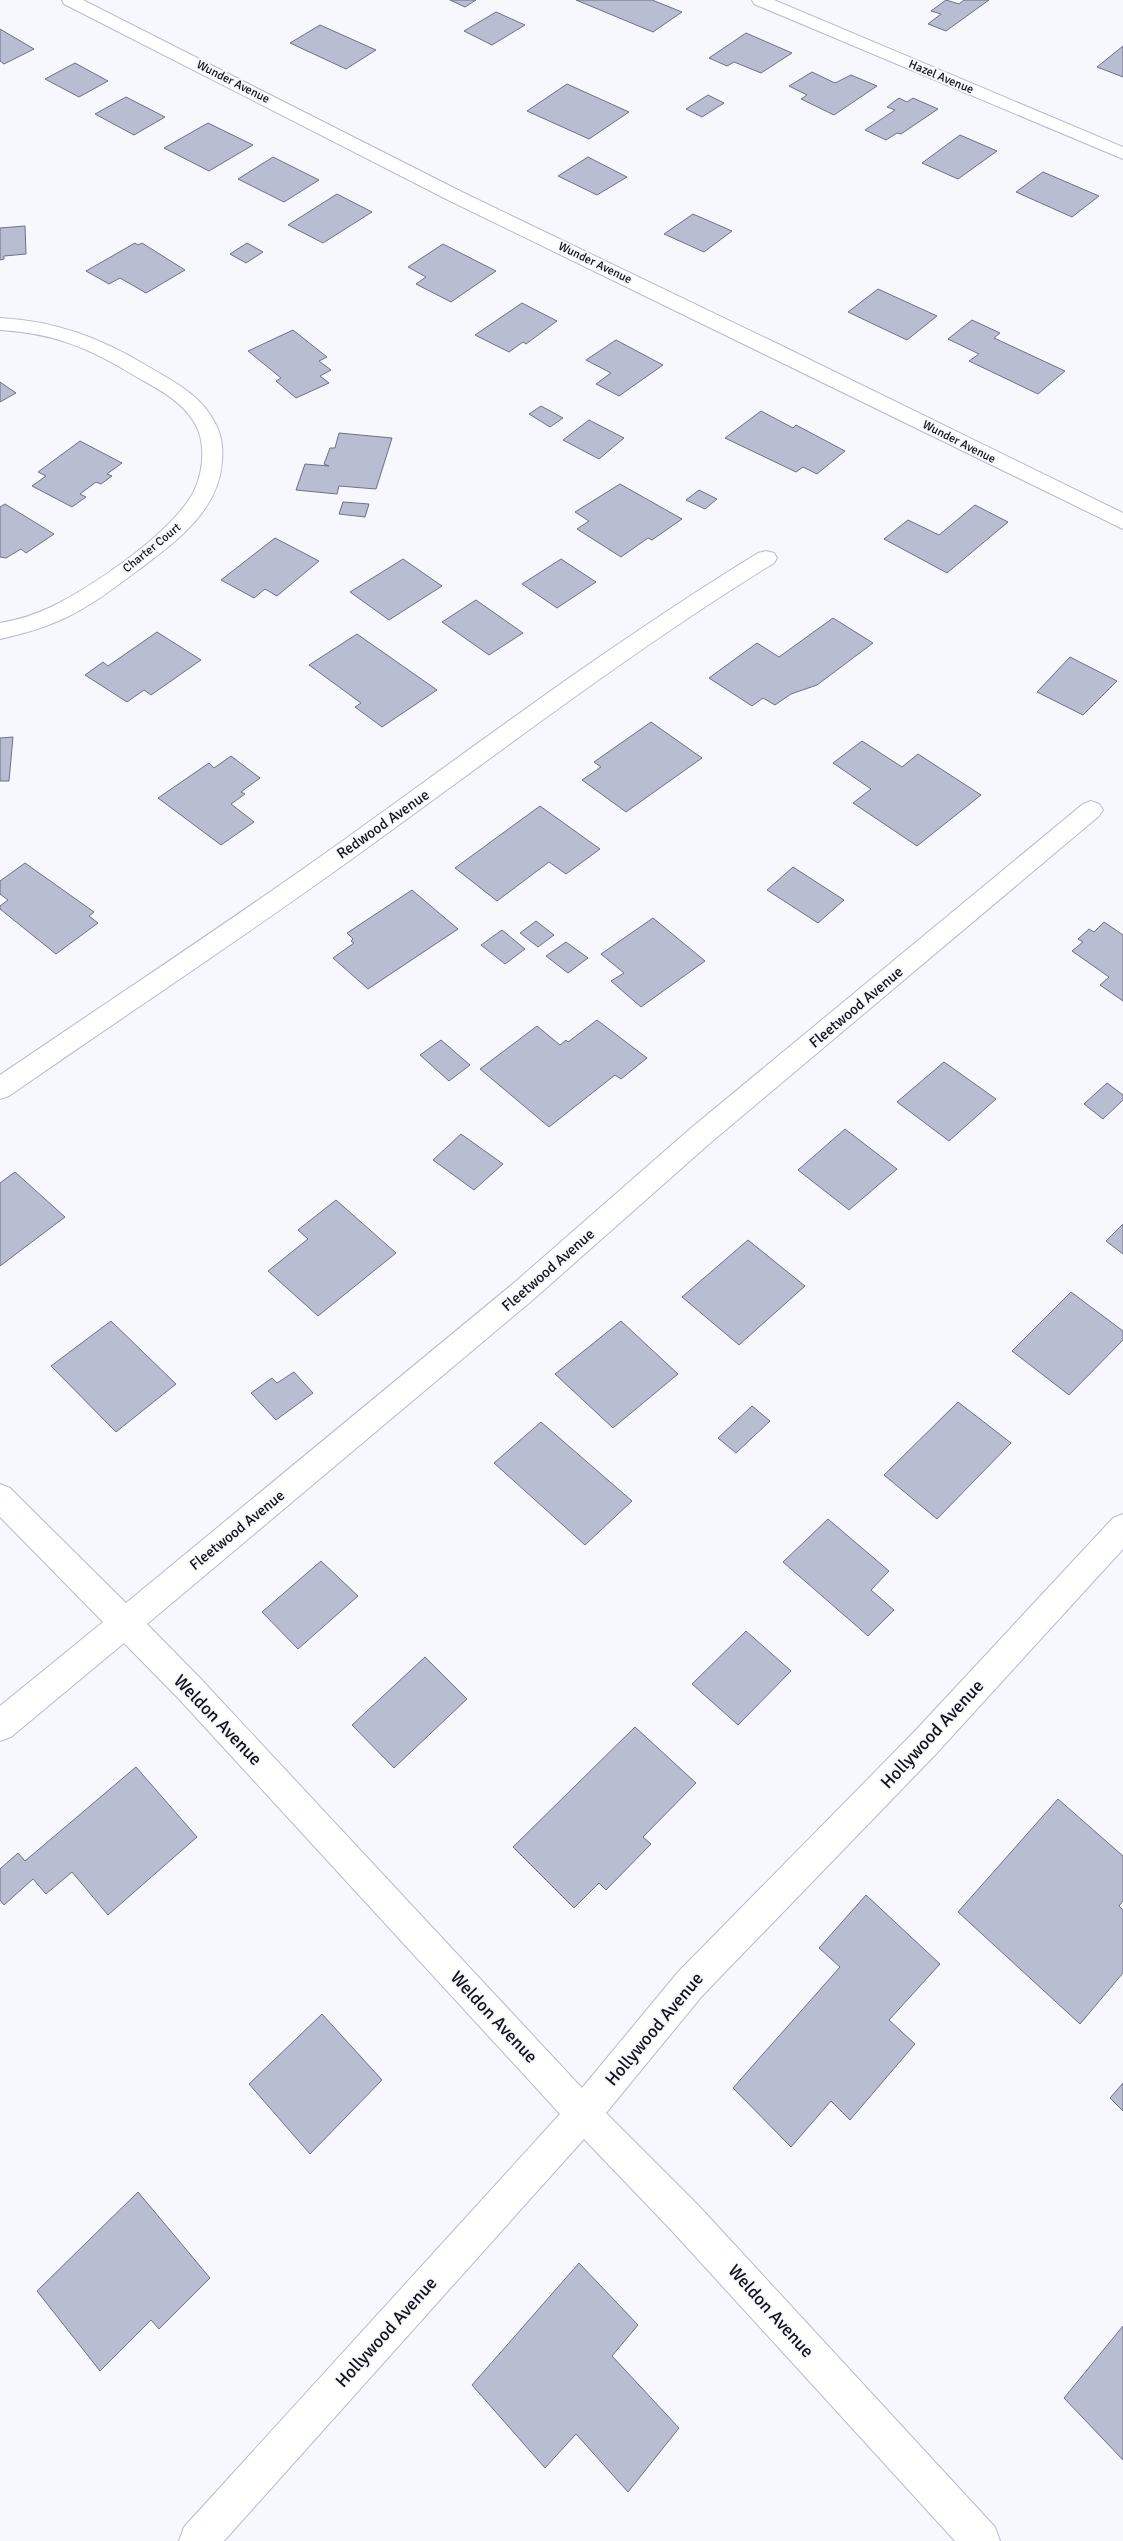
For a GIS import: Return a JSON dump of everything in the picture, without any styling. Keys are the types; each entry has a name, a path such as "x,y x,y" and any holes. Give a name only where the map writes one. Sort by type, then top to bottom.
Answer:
{"street":[{"name":"Wunder Avenue","path":"70,0 455,196 771,348 1123,522"},
{"name":"Hazel Avenue","path":"760,0 1123,154"},
{"name":"Charter Court","path":"0,324 25,325 68,333 97,344 186,398 202,417 212,438 213,470 205,494 173,533 86,600 52,616 0,631"},
{"name":"Redwood Avenue","path":"0,1089 354,845 523,720 700,600 766,558"},
{"name":"Fleetwood Avenue","path":"0,1726 518,1296 700,1136 1091,810"},
{"name":"Weldon Avenue","path":"0,1498 189,1688 583,2114 685,2218 981,2541"},
{"name":"Hollywood Avenue","path":"198,2541 583,2114 690,1984 924,1744 1123,1528"}],"building":[{"path":"450,0 476,0 465,7"},
{"path":"576,0 652,0 682,12 653,32"},
{"path":"946,0 959,4 964,0 989,0 946,31 928,24 941,14 931,11"},
{"path":"496,12 525,25 492,45 464,31"},
{"path":"320,25 376,50 346,69 290,43"},
{"path":"0,29 34,49 4,64 0,61"},
{"path":"746,33 792,53 761,73 734,62 727,66 709,58"},
{"path":"1123,46 1123,77 1097,67"},
{"path":"75,63 108,81 79,97 45,79"},
{"path":"812,72 835,83 851,75 877,86 834,115 801,99 807,95 789,86"},
{"path":"567,84 629,112 589,139 527,111"},
{"path":"708,95 724,103 702,117 686,109"},
{"path":"126,97 165,117 134,135 95,114"},
{"path":"899,98 907,102 913,98 938,109 901,134 897,133 886,140 865,130 895,110 887,107"},
{"path":"208,123 253,145 209,171 164,148"},
{"path":"960,135 997,151 958,179 922,163"},
{"path":"273,157 319,180 284,202 238,179"},
{"path":"588,157 627,177 597,195 558,176"},
{"path":"1043,172 1099,196 1072,217 1016,192"},
{"path":"337,194 372,212 323,243 288,225"},
{"path":"693,214 732,231 704,252 664,234"},
{"path":"25,226 26,254 4,256 4,259 0,260 0,228"},
{"path":"135,243 138,245 142,243 185,270 146,293 120,278 109,284 86,271"},
{"path":"247,243 263,252 246,263 230,254"},
{"path":"443,244 496,271 451,302 416,284 426,277 408,267"},
{"path":"878,289 937,316 907,340 848,312"},
{"path":"522,303 557,321 526,344 523,342 509,352 475,335"},
{"path":"972,320 1000,333 994,338 1065,371 1038,394 969,361 979,354 948,339"},
{"path":"293,330 327,357 319,361 331,370 320,376 329,383 296,398 276,381 281,378 248,351"},
{"path":"616,340 663,365 619,396 596,384 611,373 586,360"},
{"path":"0,382 16,393 0,402"},
{"path":"541,406 563,418 550,427 529,414"},
{"path":"761,411 793,428 796,425 845,451 817,474 803,467 796,472 725,438"},
{"path":"589,420 624,438 599,459 563,440"},
{"path":"339,433 392,438 376,489 339,486 337,494 296,490 305,464 329,466 324,464 330,448 335,448"},
{"path":"80,441 122,463 107,474 112,476 101,484 96,482 80,494 86,497 72,507 32,486 46,476 38,472"},
{"path":"620,484 682,519 652,540 648,538 621,557 577,529 589,521 575,512"},
{"path":"699,490 717,499 705,509 686,500"},
{"path":"343,502 369,504 365,517 339,514"},
{"path":"5,504 54,534 26,553 21,549 6,558 0,557 0,507"},
{"path":"975,505 1008,522 947,573 884,539 908,520 939,535"},
{"path":"275,538 319,561 277,596 265,589 254,598 221,580"},
{"path":"403,559 442,586 389,620 350,592"},
{"path":"561,559 596,582 557,608 522,584"},
{"path":"476,600 523,633 489,655 442,622"},
{"path":"833,618 873,643 817,685 791,694 775,705 763,698 752,706 709,678 757,643 779,657"},
{"path":"157,632 201,660 151,695 144,690 127,702 85,675 103,662 108,666"},
{"path":"357,634 437,690 382,727 355,707 361,703 309,665"},
{"path":"1070,657 1117,681 1083,715 1037,692"},
{"path":"651,722 702,758 626,812 582,780 601,767 594,762"},
{"path":"13,737 9,781 0,781 0,738"},
{"path":"862,741 902,767 918,754 981,795 917,846 853,803 871,789 833,763"},
{"path":"231,756 260,778 241,792 245,794 231,804 254,822 221,845 158,798 209,763 214,768"},
{"path":"540,806 600,849 566,874 549,862 497,901 455,868"},
{"path":"25,863 94,912 89,916 98,923 56,954 0,909 0,906 8,900 0,894 0,881"},
{"path":"793,867 844,900 818,923 767,890"},
{"path":"412,890 458,929 368,989 333,958 354,943 347,933"},
{"path":"653,918 705,961 641,1007 611,981 624,973 601,954"},
{"path":"536,921 554,935 538,947 520,933"},
{"path":"1104,922 1123,935 1123,1001 1100,985 1109,977 1072,951 1083,942 1078,939 1089,929 1094,932"},
{"path":"502,930 525,949 505,964 481,945"},
{"path":"566,942 588,958 568,973 546,956"},
{"path":"597,1020 647,1058 621,1079 615,1075 549,1127 480,1069 537,1026 560,1045 566,1040 568,1042"},
{"path":"441,1040 470,1065 449,1081 420,1055"},
{"path":"944,1062 996,1099 949,1141 897,1102"},
{"path":"1107,1083 1123,1095 1123,1100 1103,1119 1084,1104"},
{"path":"845,1129 897,1169 849,1210 798,1170"},
{"path":"461,1134 503,1164 474,1190 433,1160"},
{"path":"15,1172 65,1217 0,1266 0,1183"},
{"path":"336,1200 396,1253 318,1316 268,1271 308,1239 298,1230"},
{"path":"1123,1224 1123,1254 1106,1241"},
{"path":"748,1240 805,1286 739,1345 682,1297"},
{"path":"1071,1292 1123,1331 1123,1340 1069,1395 1012,1351"},
{"path":"111,1321 176,1384 116,1432 51,1366"},
{"path":"621,1321 678,1374 613,1428 555,1374"},
{"path":"294,1372 313,1393 276,1420 251,1393 272,1378 277,1383"},
{"path":"958,1402 1011,1443 937,1519 884,1475"},
{"path":"752,1406 770,1421 736,1453 718,1438"},
{"path":"541,1422 632,1501 585,1545 494,1463"},
{"path":"828,1519 889,1571 871,1590 894,1610 868,1636 783,1562"},
{"path":"321,1561 358,1596 298,1649 262,1612"},
{"path":"746,1631 791,1671 738,1725 692,1684"},
{"path":"425,1657 467,1699 394,1768 352,1725"},
{"path":"635,1727 696,1783 643,1837 651,1844 606,1890 599,1883 574,1908 513,1847"},
{"path":"136,1767 197,1837 108,1915 72,1872 46,1894 33,1879 4,1905 0,1900 0,1869 18,1853 25,1861"},
{"path":"1058,1799 1123,1856 1123,1901 1119,1906 1123,1910 1123,1973 1080,2024 958,1912"},
{"path":"866,1895 940,1964 889,2020 915,2044 850,2120 831,2101 791,2147 733,2088 840,1967 819,1948"},
{"path":"322,2014 382,2080 310,2154 249,2084"},
{"path":"1123,2083 1123,2111 1110,2098"},
{"path":"138,2192 210,2278 159,2329 151,2320 100,2371 37,2291"},
{"path":"579,2263 638,2325 612,2356 679,2428 628,2492 576,2434 545,2468 472,2385"},
{"path":"1123,2326 1123,2460 1064,2398"}]}
